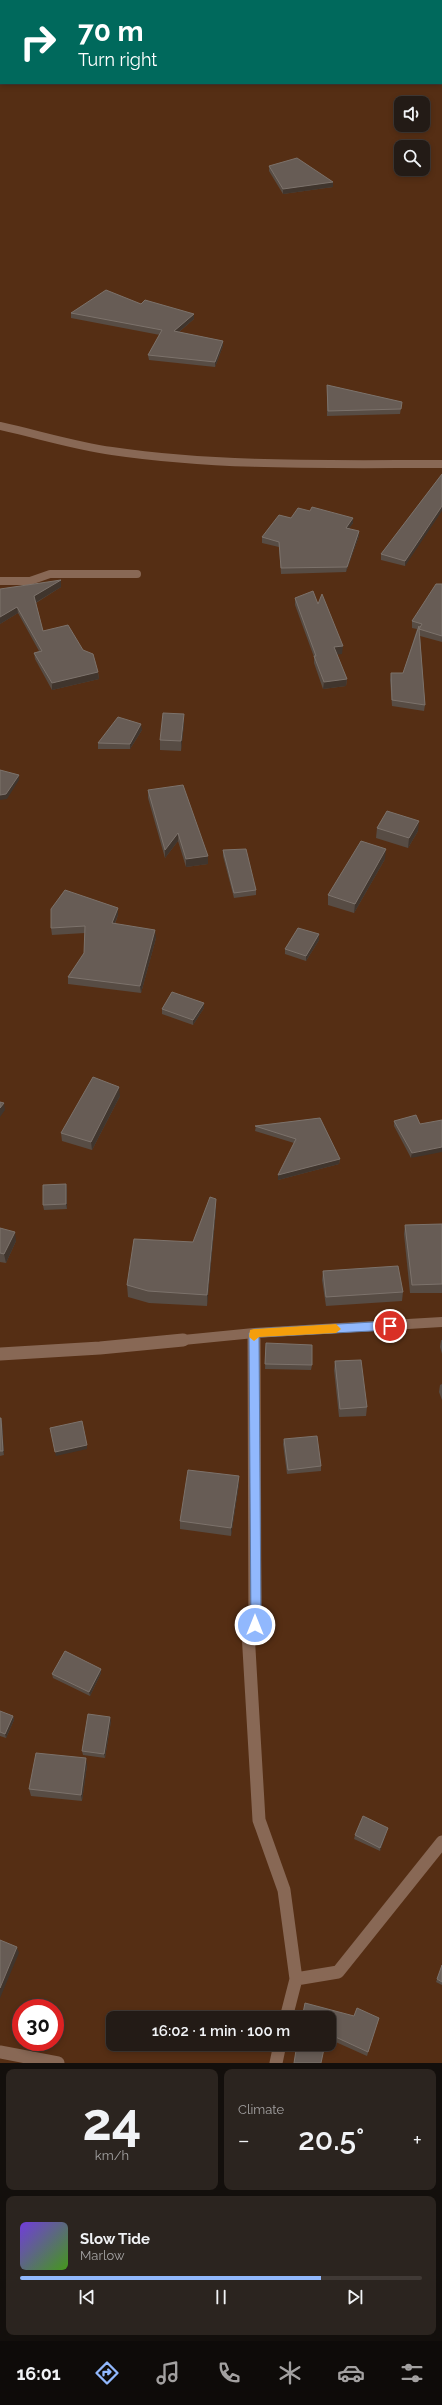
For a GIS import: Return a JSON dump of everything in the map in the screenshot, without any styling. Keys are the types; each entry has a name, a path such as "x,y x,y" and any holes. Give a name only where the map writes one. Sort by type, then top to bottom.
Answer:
{"street":[{"path":"0,426 111,451 163,458 266,464 442,464"},
{"path":"0,581 30,581 50,574 136,574"},
{"path":"0,1354 100,1348 254,1333 442,1322"},
{"path":"254,1333 255,1625 248,1632 259,1820 284,1890 296,1979 288,2011"},
{"path":"296,1979 338,1972 442,1842"},
{"path":"276,2063 279,2051"},
{"path":"0,2052 58,2063"}],"shaded area":[{"path":"0,84 442,84 442,2063 0,2063"}],"building":[{"path":"297,158 333,182 283,189 269,166"},
{"path":"106,290 141,304 145,300 194,314 174,331 223,341 215,362 148,355 162,330 71,313"},
{"path":"327,385 402,402 401,409 328,411"},
{"path":"442,474 442,506 405,561 381,554"},
{"path":"312,507 353,518 346,528 359,531 347,567 281,568 279,542 262,537 279,515 291,518 298,508 310,511"},
{"path":"61,580 34,596 43,631 68,625 83,650 93,654 98,672 52,683 34,653 42,651 17,607 0,617 0,589"},
{"path":"436,584 442,584 442,636 419,629 422,624 412,621"},
{"path":"313,591 318,604 322,594 343,646 334,647 347,679 324,682 295,598"},
{"path":"419,626 425,705 392,700 391,673 403,673"},
{"path":"163,713 184,714 181,741 160,740"},
{"path":"118,717 141,724 130,744 98,743"},
{"path":"0,770 19,775 6,794 0,795"},
{"path":"183,785 208,856 186,859 178,833 165,850 148,790"},
{"path":"387,811 419,821 409,838 377,828"},
{"path":"361,841 386,849 355,904 328,895"},
{"path":"246,849 256,890 234,893 223,850"},
{"path":"65,890 118,908 112,923 155,930 140,986 68,977 84,953 85,926 51,928 51,909"},
{"path":"298,928 319,934 306,956 285,949"},
{"path":"172,992 204,1003 193,1020 162,1009"},
{"path":"93,1077 119,1087 91,1142 61,1133"},
{"path":"0,1102 4,1103 0,1108"},
{"path":"416,1115 420,1124 442,1120 442,1147 412,1153 394,1121"},
{"path":"320,1118 340,1159 278,1175 296,1139 255,1126"},
{"path":"66,1184 66,1204 43,1205 43,1185"},
{"path":"210,1197 216,1199 207,1295 148,1291 127,1285 134,1239 193,1242"},
{"path":"442,1224 442,1284 412,1285 405,1225"},
{"path":"0,1228 15,1232 4,1254 0,1253"},
{"path":"398,1266 403,1292 326,1297 323,1271"},
{"path":"266,1343 312,1345 312,1365 265,1364"},
{"path":"361,1360 367,1407 340,1409 335,1361"},
{"path":"1,1418 3,1451 0,1451"},
{"path":"82,1421 87,1445 55,1452 50,1428"},
{"path":"317,1436 321,1466 288,1470 284,1439"},
{"path":"188,1470 239,1476 231,1528 180,1521"},
{"path":"65,1651 101,1669 89,1692 52,1674"},
{"path":"0,1711 13,1716 5,1734 0,1732"},
{"path":"88,1714 110,1717 104,1754 82,1751"},
{"path":"36,1753 86,1758 81,1795 29,1789"},
{"path":"363,1816 388,1828 380,1848 355,1835"},
{"path":"0,1940 17,1947 0,1988"},
{"path":"442,1965 442,1982 437,1979"},
{"path":"305,2003 335,2011 303,2011"},
{"path":"357,2008 379,2018 368,2052 336,2037 336,2011 354,2016"},
{"path":"296,2051 324,2051 321,2063 294,2063"}],"slow traffic":[{"path":"254,1337 254,1333 336,1329"}],"route":[{"path":"255,1625 254,1333 390,1326"}]}
